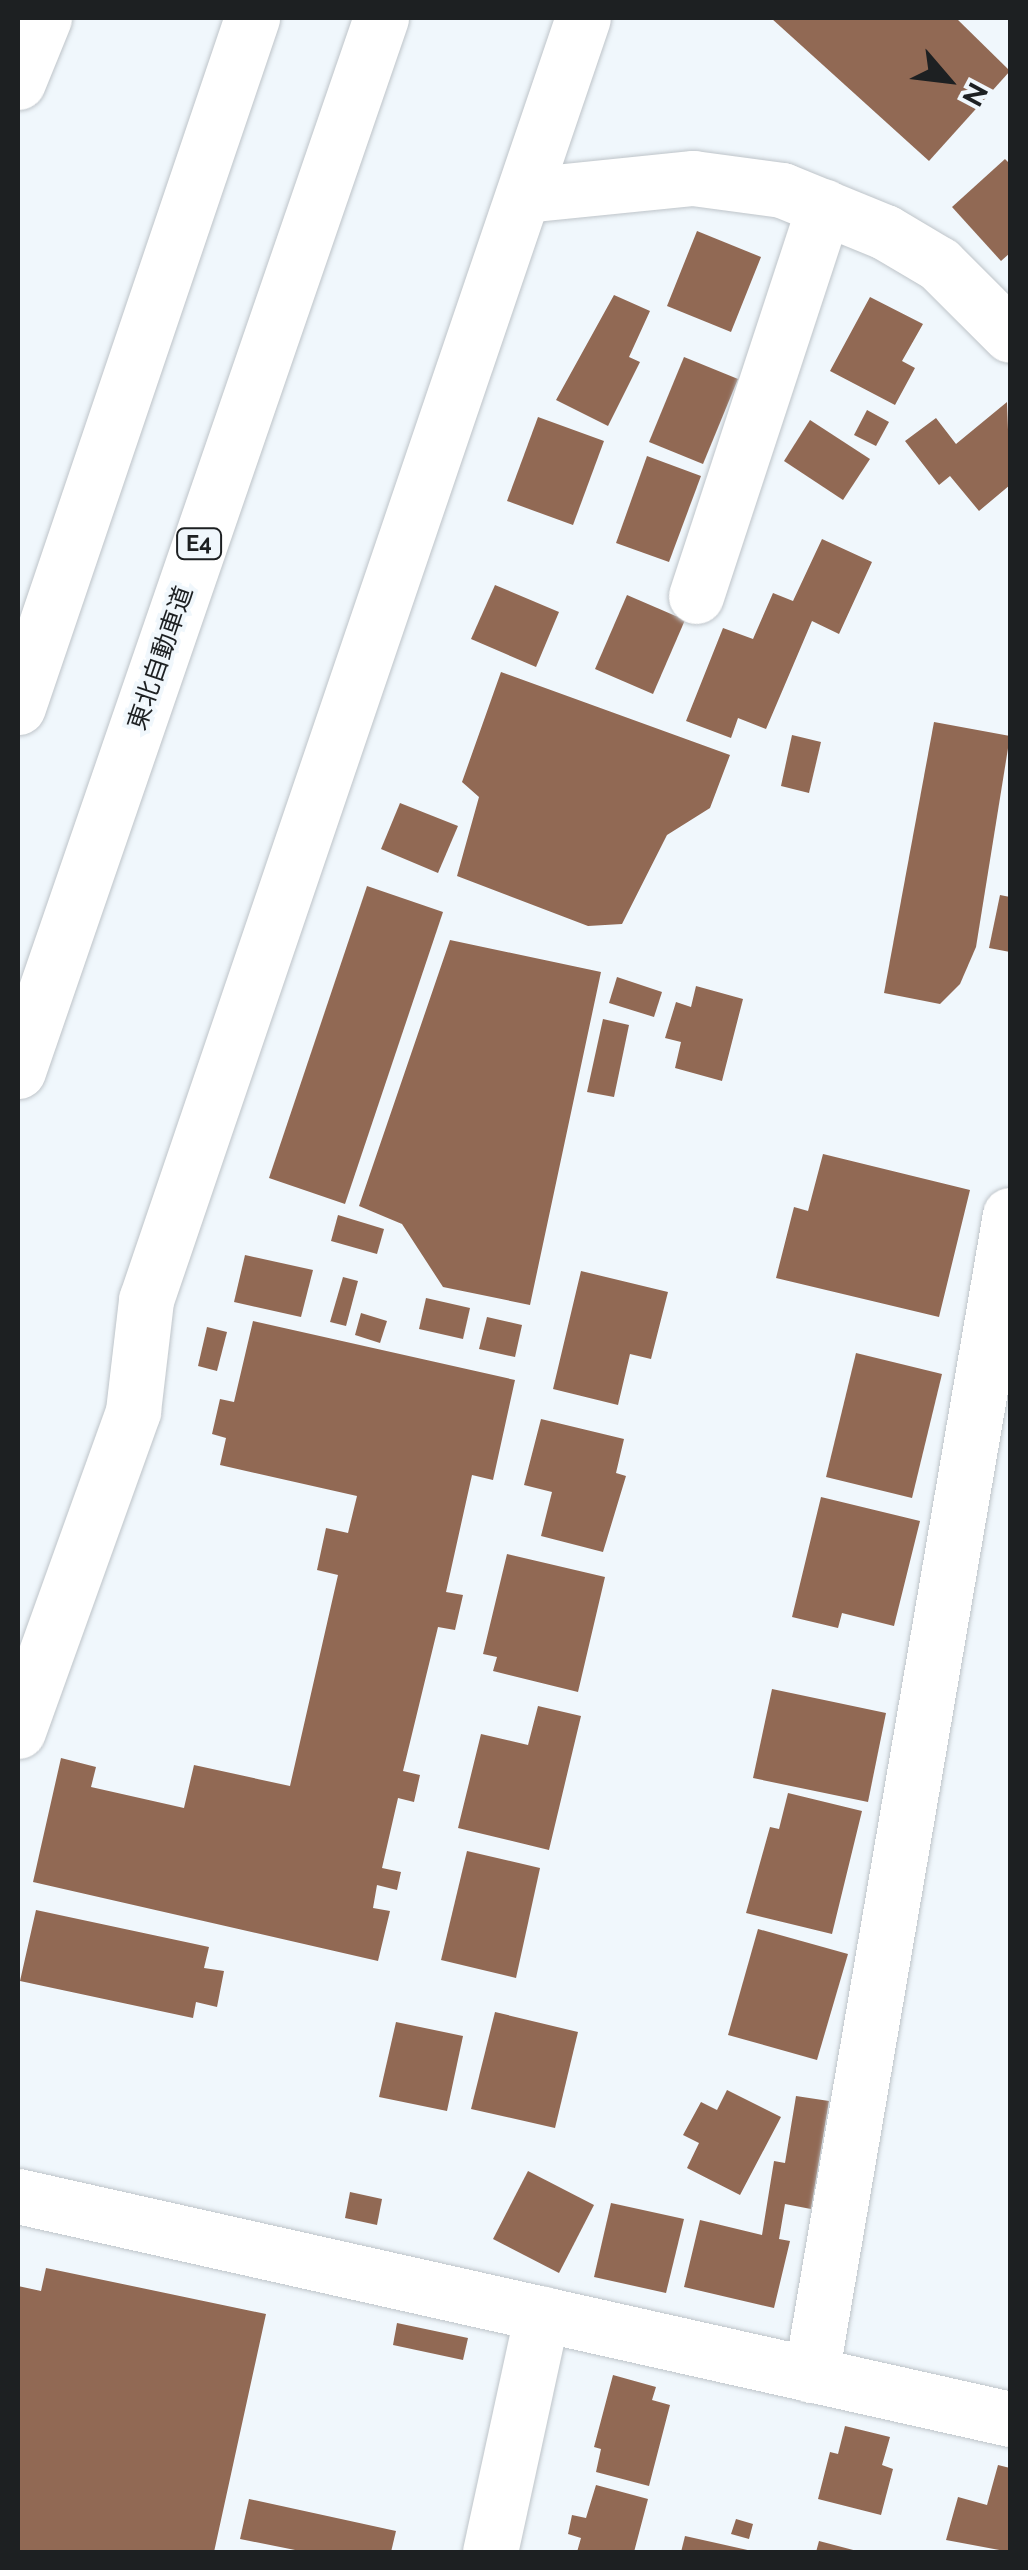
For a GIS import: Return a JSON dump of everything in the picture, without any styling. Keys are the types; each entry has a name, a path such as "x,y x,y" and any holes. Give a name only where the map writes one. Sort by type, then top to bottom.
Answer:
{"main road":[{"path":"18,82 44,18"},
{"path":"18,707 252,18"},
{"name":"東北自動車道","path":"18,1071 380,18"},
{"path":"18,1731 134,1411 146,1300 583,18"},
{"path":"525,195 694,178 782,190 885,232 939,264 1010,335"},
{"path":"696,596 824,207"},
{"path":"812,2374 1010,1215"},
{"path":"18,2196 1010,2419"},
{"path":"490,2552 542,2314"}],"building":[{"path":"771,18 956,18 1010,71 929,161"},
{"path":"1005,159 1010,164 1010,253 1001,261 952,207"},
{"path":"697,231 761,257 731,332 667,306"},
{"path":"614,295 650,311 629,357 640,362 608,426 556,400"},
{"path":"870,297 923,324 902,361 915,368 895,405 830,371"},
{"path":"684,357 738,379 703,464 649,442"},
{"path":"1007,402 1010,485 979,511 950,476 939,485 905,441 936,418 956,444"},
{"path":"867,410 889,422 876,446 854,435"},
{"path":"538,417 604,441 573,525 507,501"},
{"path":"810,420 870,459 843,500 784,461"},
{"path":"647,456 701,476 669,562 616,543"},
{"path":"822,539 872,562 839,634 812,621 766,729 738,718 731,738 686,721 723,628 753,639 773,593 793,601"},
{"path":"495,585 559,612 536,667 471,639"},
{"path":"627,595 685,620 653,694 595,669"},
{"path":"501,672 730,755 710,808 667,835 622,924 588,926 457,876 479,797 462,782"},
{"path":"934,722 1010,736 976,947 960,984 940,1004 884,993"},
{"path":"792,735 821,742 809,793 781,786"},
{"path":"400,803 458,826 438,873 381,849"},
{"path":"367,886 443,912 345,1204 269,1178"},
{"path":"1000,895 1010,897 1010,952 989,948"},
{"path":"450,940 601,972 530,1305 443,1287 402,1224 359,1206"},
{"path":"617,977 662,992 654,1017 609,1003"},
{"path":"696,986 743,999 722,1081 675,1068 681,1042 665,1038 676,1002 691,1007"},
{"path":"603,1019 629,1025 614,1097 587,1092"},
{"path":"823,1154 970,1190 939,1317 776,1278 794,1207 808,1211"},
{"path":"338,1215 384,1229 377,1254 331,1241"},
{"path":"245,1255 313,1270 301,1317 234,1302"},
{"path":"581,1271 668,1292 651,1359 630,1354 618,1405 553,1389"},
{"path":"343,1277 358,1281 346,1326 330,1322"},
{"path":"426,1298 470,1308 463,1339 419,1329"},
{"path":"361,1313 387,1321 380,1343 355,1335"},
{"path":"487,1317 522,1325 515,1357 479,1349"},
{"path":"253,1321 515,1380 493,1480 472,1475 446,1592 463,1595 455,1630 438,1627 403,1771 420,1775 414,1802 398,1798 382,1868 401,1872 397,1890 377,1885 373,1908 390,1911 378,1961 33,1882 61,1758 96,1767 91,1787 184,1808 194,1765 290,1786 338,1575 317,1570 326,1528 348,1533 357,1496 220,1465 226,1438 212,1434 220,1399 234,1402"},
{"path":"207,1327 227,1332 217,1371 198,1366"},
{"path":"856,1353 942,1374 912,1498 826,1477"},
{"path":"541,1419 624,1439 616,1473 626,1476 603,1552 541,1536 552,1492 524,1485"},
{"path":"821,1497 920,1521 894,1626 842,1613 838,1628 792,1617"},
{"path":"507,1554 605,1577 578,1692 493,1671 497,1657 483,1654"},
{"path":"772,1689 886,1713 868,1802 753,1778"},
{"path":"538,1706 581,1716 549,1850 458,1828 481,1734 528,1745"},
{"path":"788,1793 862,1811 832,1934 746,1913 770,1827 779,1829"},
{"path":"467,1851 540,1868 516,1978 441,1960"},
{"path":"36,1910 209,1947 204,1968 224,1971 217,2007 196,2002 193,2018 20,1981"},
{"path":"758,1929 848,1954 817,2060 728,2035"},
{"path":"495,2012 578,2032 555,2128 471,2109"},
{"path":"396,2022 463,2036 447,2111 379,2097"},
{"path":"727,2090 781,2117 740,2195 687,2168 699,2143 683,2135 701,2102 717,2110"},
{"path":"796,2096 829,2101 811,2209 785,2204 779,2239 790,2241 774,2308 684,2287 700,2220 762,2235 774,2161 785,2163"},
{"path":"528,2171 594,2205 559,2273 493,2239"},
{"path":"350,2192 382,2199 377,2225 345,2218"},
{"path":"611,2203 684,2219 666,2293 594,2277"},
{"path":"46,2268 266,2314 214,2552 18,2552 18,2286 41,2291"},
{"path":"397,2323 468,2338 463,2360 393,2345"},
{"path":"613,2375 656,2387 652,2400 670,2405 649,2486 596,2472 601,2449 594,2447"},
{"path":"845,2426 890,2437 882,2465 893,2469 881,2515 818,2499 830,2452 838,2454"},
{"path":"998,2465 1010,2468 1010,2552 946,2540 958,2497 987,2505"},
{"path":"596,2485 648,2499 634,2552 577,2552 581,2538 568,2534 572,2515 586,2518"},
{"path":"249,2499 396,2531 391,2552 305,2552 240,2539"},
{"path":"736,2519 753,2524 749,2539 731,2534"},
{"path":"685,2536 752,2551 752,2552 681,2552"},
{"path":"819,2541 857,2551 857,2552 816,2552"}]}
